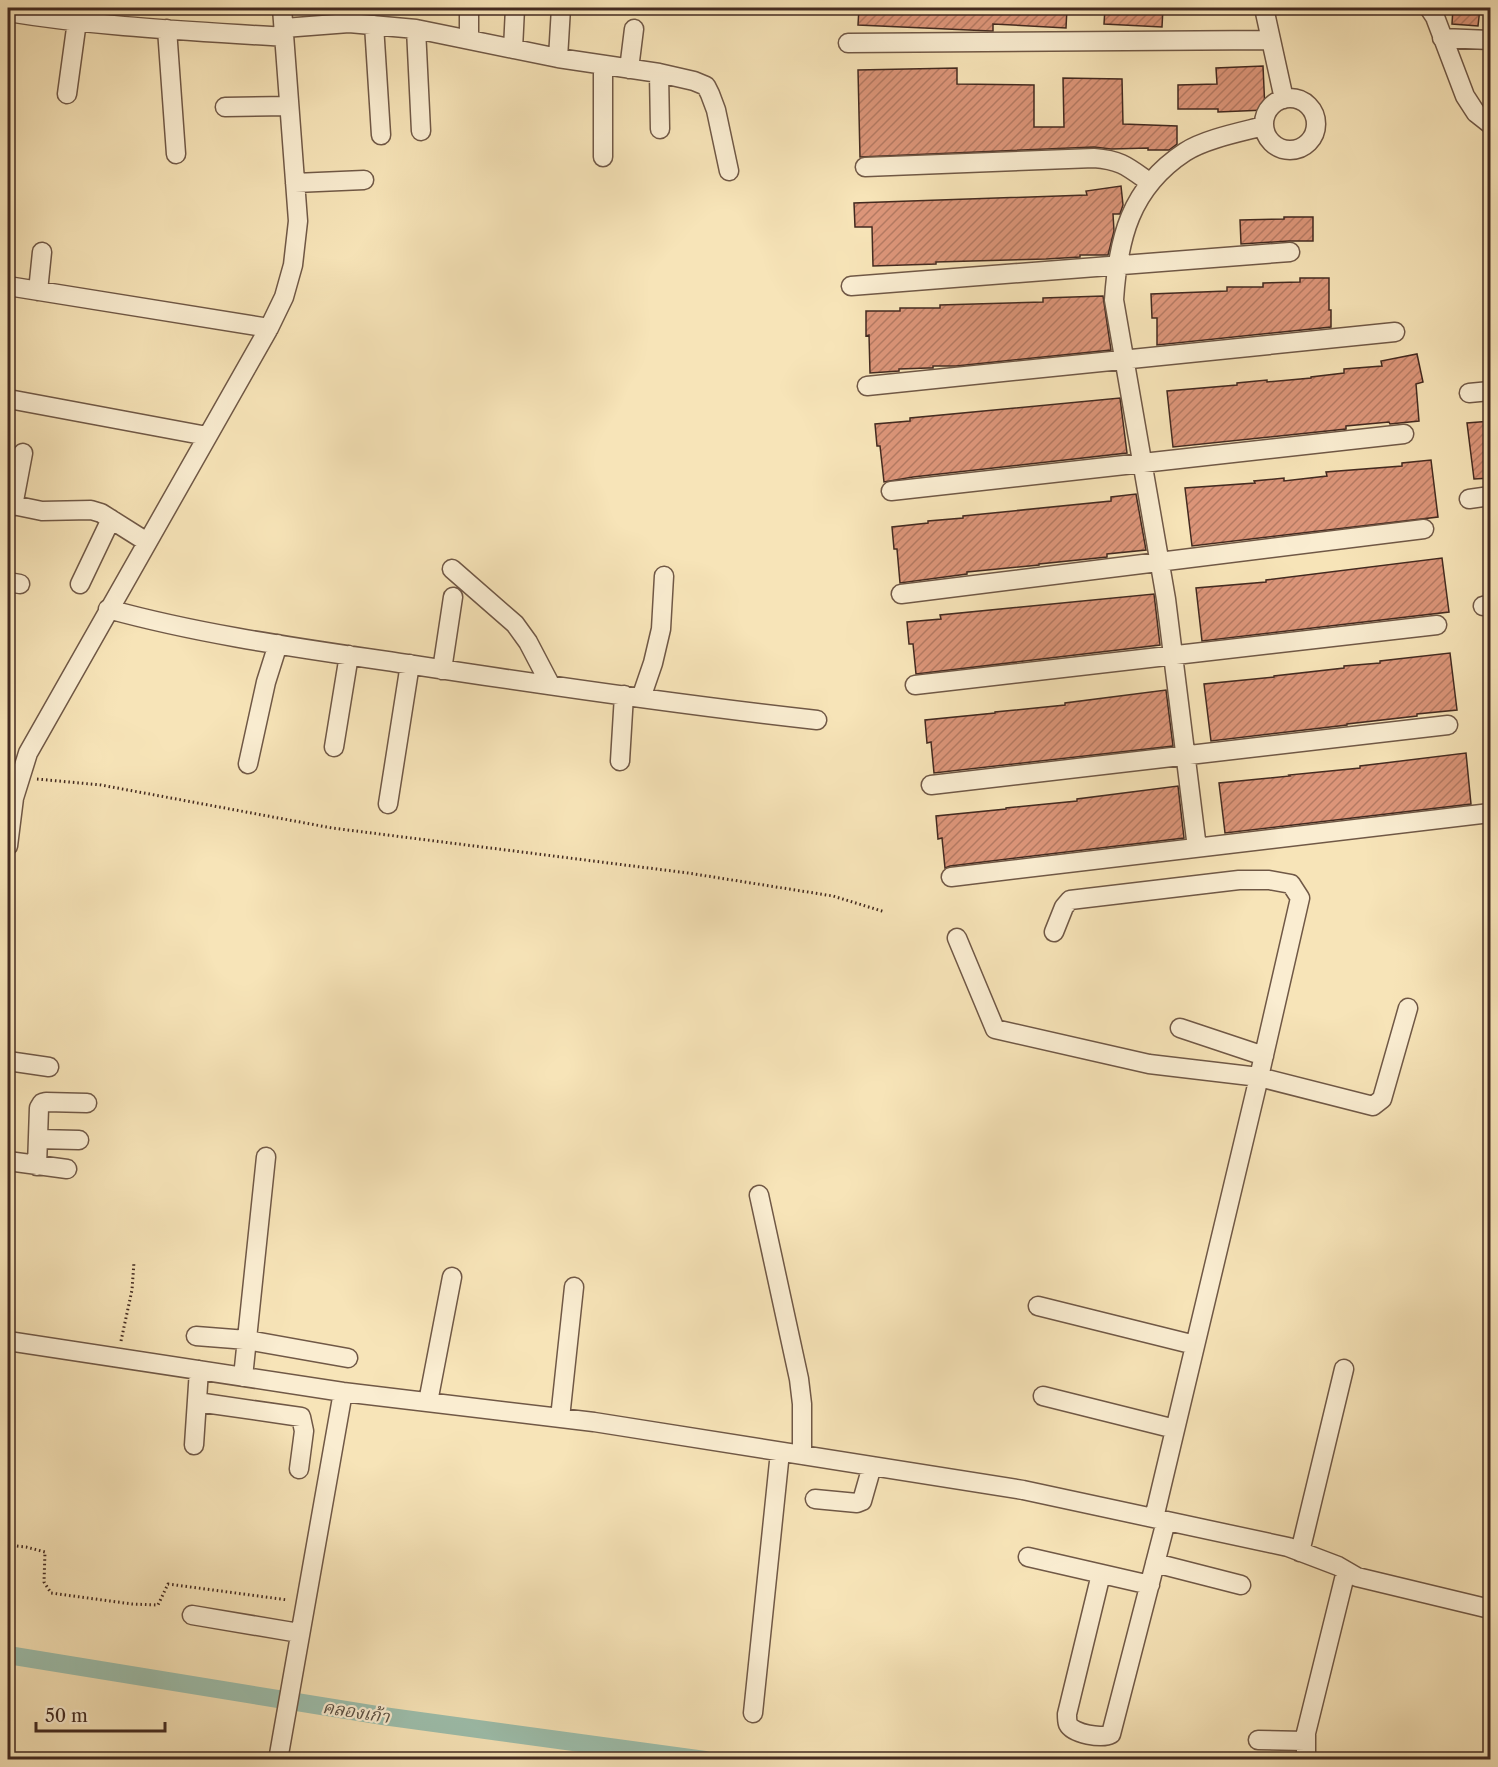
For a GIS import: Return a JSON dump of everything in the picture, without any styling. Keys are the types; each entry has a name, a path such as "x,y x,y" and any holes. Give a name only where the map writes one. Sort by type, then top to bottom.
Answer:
{"street":[{"path":"8,846 14,798 28,753 269,328 284,297 292,265 298,221 282,8"},
{"path":"469,39 470,8"},
{"path":"513,49 514,8"},
{"path":"558,58 561,8"},
{"path":"1264,8 1284,99"},
{"path":"1429,8 1435,17 1465,96 1476,113 1491,124"},
{"path":"8,12 42,13 77,21 167,29 284,32 350,23 417,29 558,58 659,73 706,86 716,110 729,171"},
{"path":"67,94 77,21"},
{"path":"374,25 381,135"},
{"path":"167,29 176,154"},
{"path":"417,29 421,131"},
{"path":"629,69 634,29"},
{"path":"1442,38 1491,39"},
{"path":"848,43 1270,40"},
{"path":"603,66 603,157"},
{"path":"659,73 660,129"},
{"path":"1293,98 1308,104 1316,118 1317,127 1315,135 1304,147 1287,150 1271,142 1264,126 1265,117 1276,102 1293,98"},
{"path":"225,107 290,106"},
{"path":"1197,848 1160,562 1114,300 1123,233 1140,195 1149,182 1186,151 1224,136 1264,126"},
{"path":"865,167 1094,158 1111,159 1127,166 1149,182"},
{"path":"295,183 364,180"},
{"path":"38,291 42,252"},
{"path":"851,286 1290,252"},
{"path":"8,286 269,328"},
{"path":"867,386 1395,332"},
{"path":"1469,393 1491,391"},
{"path":"14,400 207,436"},
{"path":"891,491 1404,434"},
{"path":"23,453 10,505 57,512 90,510 111,519 147,542"},
{"path":"1469,499 1491,496"},
{"path":"80,584 111,519"},
{"path":"901,594 1424,529"},
{"path":"452,568 515,624 528,642 550,684"},
{"path":"621,760 632,696 653,663 661,629 664,576"},
{"path":"442,670 453,597"},
{"path":"108,609 148,621 187,629 442,670 704,708 817,720"},
{"path":"915,685 1437,625"},
{"path":"248,764 266,682 278,644"},
{"path":"334,747 349,655"},
{"path":"388,804 410,664"},
{"path":"931,785 1448,725"},
{"path":"951,877 1491,813"},
{"path":"1054,932 1064,907 1070,900 1239,879 1269,879 1291,884 1300,898 1175,1430 1150,1585 1111,1734 1103,1738 1073,1730 1067,1723 1067,1714 1101,1574"},
{"path":"957,938 995,1029 1149,1064 1259,1077 1373,1106 1382,1099 1408,1008"},
{"path":"1180,1028 1264,1056"},
{"path":"8,1061 49,1067"},
{"path":"38,1166 39,1108 42,1103 87,1103"},
{"path":"38,1138 79,1140"},
{"path":"243,1377 266,1157"},
{"path":"8,1161 67,1169"},
{"path":"759,1195 799,1379 802,1404 802,1455"},
{"path":"428,1402 452,1277"},
{"path":"560,1418 574,1287"},
{"path":"1038,1306 1195,1345"},
{"path":"196,1336 247,1340 348,1358"},
{"path":"8,1341 342,1392 560,1418 1023,1490 1288,1547 1357,1577 1491,1609"},
{"path":"1300,1552 1344,1369"},
{"path":"194,1445 199,1370"},
{"path":"278,1760 342,1392"},
{"path":"1043,1396 1175,1430"},
{"path":"197,1402 302,1417 304,1431 299,1469"},
{"path":"753,1713 780,1452"},
{"path":"815,1499 857,1503 862,1501 872,1466"},
{"path":"1028,1557 1150,1585"},
{"path":"1155,1563 1241,1585"},
{"path":"1258,1740 1305,1748 1306,1733 1346,1571"},
{"path":"192,1616 299,1633"}],"path":[{"path":"20,777 101,785 332,828 710,876 833,896 885,912"},
{"path":"117,1358 132,1290 134,1262"},
{"path":"8,1545 45,1552 44,1582 51,1593 132,1604 158,1605 168,1584 305,1602"}],"building":[{"path":"859,8 1067,8 1066,28 993,24 993,31 991,31 858,25"},
{"path":"1105,8 1163,8 1162,27 1104,24"},
{"path":"1453,8 1480,8 1478,26 1452,24"},
{"path":"1263,66 1265,110 1218,112 1218,109 1178,109 1178,85 1217,84 1216,68"},
{"path":"957,68 957,84 1034,85 1034,127 1064,127 1063,78 1122,79 1123,124 1177,126 1177,144 1169,150 1094,147 860,157 858,70"},
{"path":"1121,186 1123,205 1120,214 1113,214 1114,231 1108,255 873,266 872,227 855,227 854,203 1087,195 1086,191"},
{"path":"1284,217 1313,217 1313,241 1241,244 1240,220 1284,219"},
{"path":"1300,278 1329,278 1331,327 1157,345 1157,318 1152,318 1151,294 1227,291 1227,287 1263,287 1263,283 1300,282"},
{"path":"1103,296 1111,350 870,373 866,311 940,308 940,305 1043,302 1043,298"},
{"path":"1417,354 1423,382 1416,384 1419,421 1346,426 1346,429 1173,447 1167,391 1267,380 1267,382 1311,378 1344,373 1344,369 1382,366 1381,361"},
{"path":"1120,398 1127,453 884,482 875,424 910,421 910,418"},
{"path":"1491,421 1491,478 1474,479 1467,423"},
{"path":"1431,460 1438,517 1192,546 1185,488 1255,483 1254,481 1284,478 1284,481 1327,476 1326,472 1402,466 1402,463"},
{"path":"1136,494 1146,550 1107,554 1107,557 967,572 967,574 900,583 897,549 894,549 892,527 963,518 963,516 1111,501 1111,497"},
{"path":"1442,558 1449,612 1202,641 1196,588 1266,582 1266,580"},
{"path":"1154,594 1160,645 916,674 913,644 909,644 907,622 941,619 940,615"},
{"path":"1450,653 1457,710 1211,741 1204,684 1274,677"},
{"path":"1166,690 1173,746 934,773 931,742 927,743 925,720 1065,705 1065,703"},
{"path":"1466,753 1471,804 1225,833 1219,783 1360,768 1360,766"},
{"path":"1178,786 1184,838 945,868 942,838 938,839 936,816 1077,801 1077,799"}],"waterway":[{"name":"คลองเก้า","path":"8,1655 383,1716 705,1760"}]}
